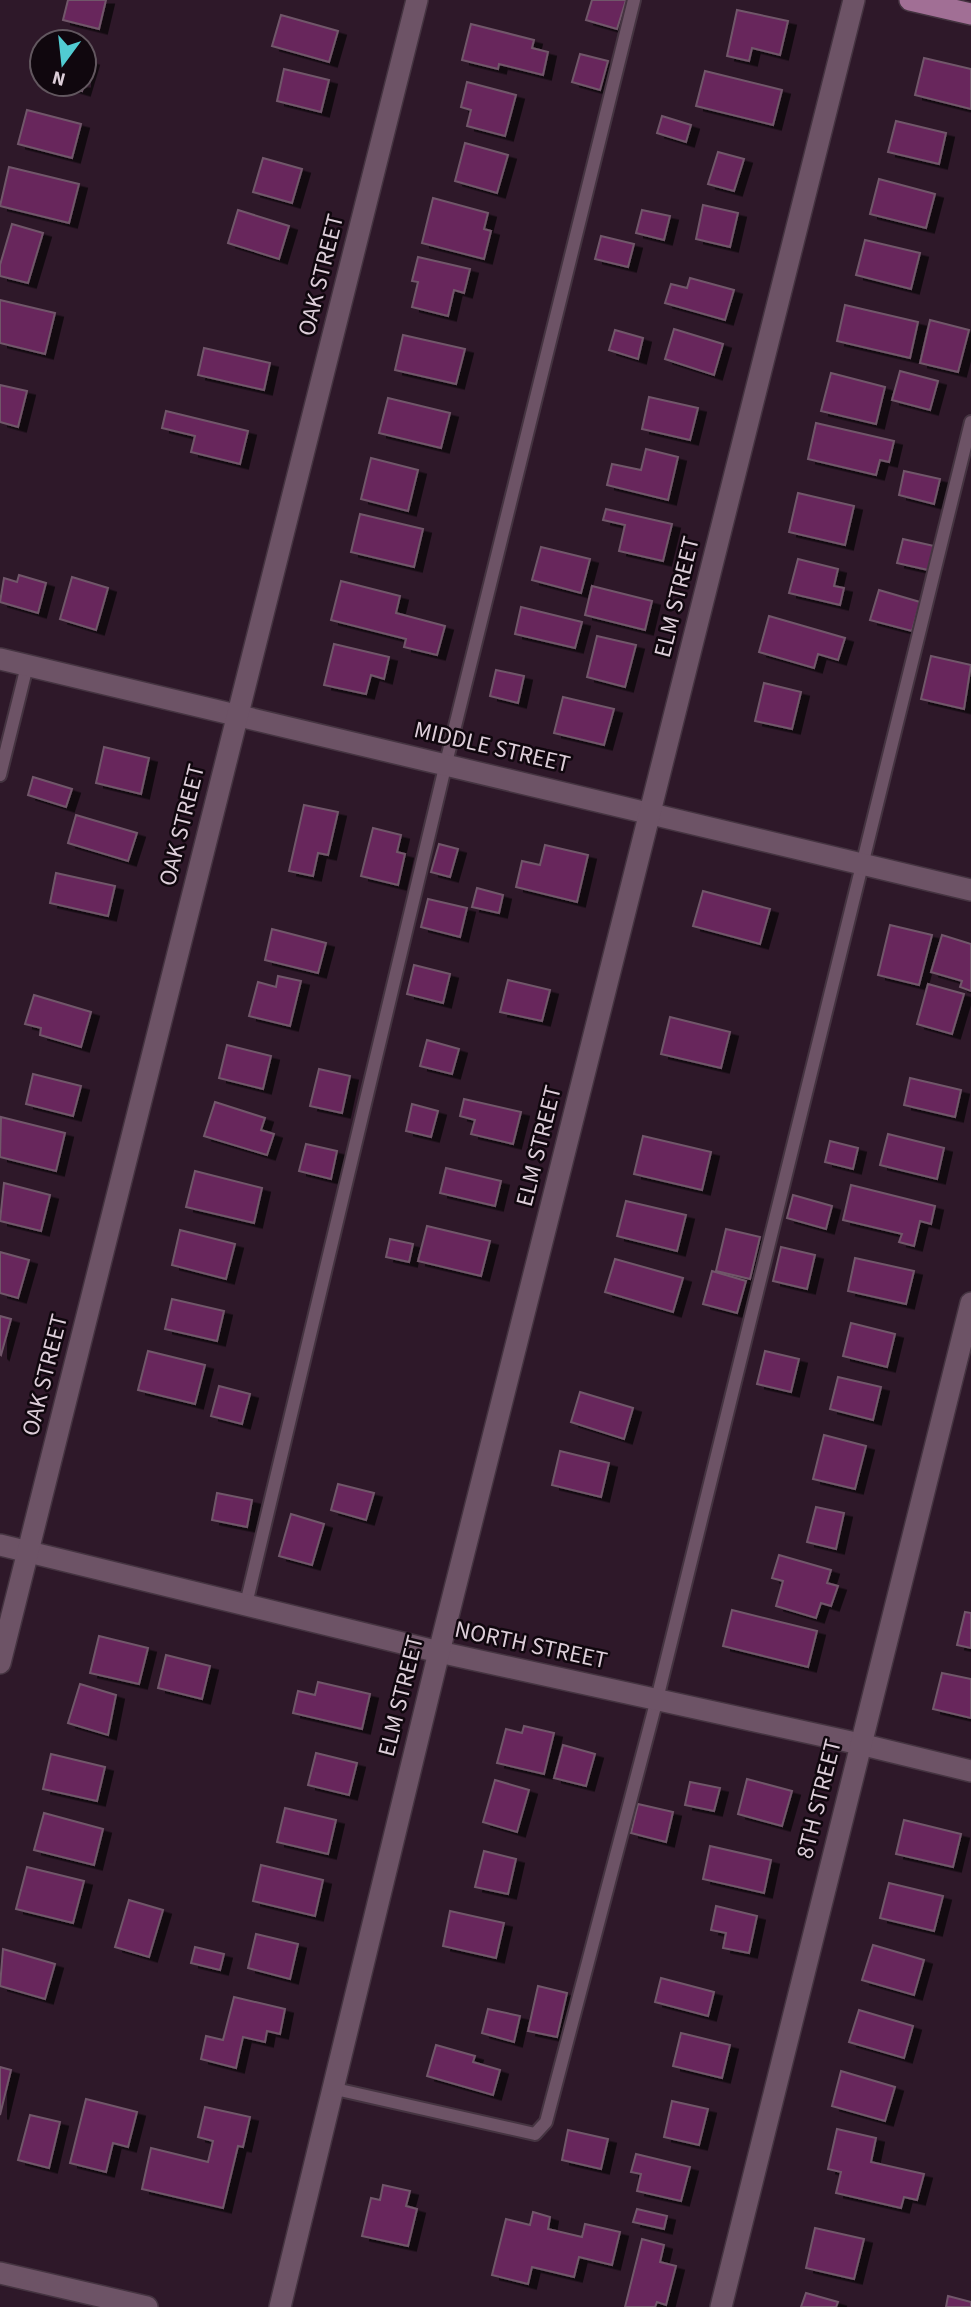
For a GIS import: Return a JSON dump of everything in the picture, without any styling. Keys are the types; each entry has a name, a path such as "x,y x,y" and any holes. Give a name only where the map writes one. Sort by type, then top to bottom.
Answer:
{"main road":[{"path":"910,0 971,14"}],"street":[{"name":"OAK STREET","path":"0,1663 417,0"},
{"name":"ELM STREET","path":"280,2307 331,2088 439,1652 854,0"},
{"name":"MIDDLE STREET","path":"0,659 971,890"},
{"name":"8TH STREET","path":"720,2307 971,1303"},
{"name":"NORTH STREET","path":"0,1545 439,1652 860,1744 971,1771"},
{"path":"0,2273 85,2300 146,2307"}],"lane":[{"path":"246,1604 446,763 634,0"},
{"path":"331,2088 535,2134 546,2122 657,1699 971,422"},
{"path":"0,775 27,666"}],"building":[{"path":"68,0 106,0 99,29 63,20"},
{"path":"592,0 626,0 617,29 586,20"},
{"path":"737,10 788,21 780,55 752,48 749,61 727,56"},
{"path":"281,15 338,31 329,62 272,46"},
{"path":"471,24 534,40 532,48 548,52 543,75 499,64 498,69 462,60"},
{"path":"580,54 608,61 600,90 572,82"},
{"path":"924,58 971,69 971,109 915,95"},
{"path":"284,69 329,80 321,112 277,101"},
{"path":"705,71 782,90 773,125 696,106"},
{"path":"467,82 516,95 505,136 467,126 471,110 461,107"},
{"path":"27,110 81,124 72,158 18,144"},
{"path":"662,116 691,125 686,142 657,133"},
{"path":"896,121 946,133 939,164 888,152"},
{"path":"465,143 508,155 497,193 455,181"},
{"path":"718,152 744,159 734,191 708,184"},
{"path":"263,158 302,169 292,203 253,192"},
{"path":"9,167 79,184 69,223 0,206"},
{"path":"879,179 935,194 926,228 870,214"},
{"path":"433,198 488,213 484,229 491,231 484,259 422,243"},
{"path":"703,205 738,213 730,247 696,239"},
{"path":"238,210 289,226 279,259 228,243"},
{"path":"642,210 670,216 664,240 636,233"},
{"path":"12,224 43,233 28,283 0,276 0,265"},
{"path":"601,236 634,244 628,267 595,259"},
{"path":"865,240 920,253 911,289 856,275"},
{"path":"418,257 470,269 464,293 454,290 448,316 412,307 418,282 412,281"},
{"path":"690,278 734,290 725,320 665,303 671,284 687,288"},
{"path":"0,300 55,313 45,354 0,343"},
{"path":"845,305 918,322 910,358 837,341"},
{"path":"930,320 969,330 958,372 920,363"},
{"path":"674,329 723,344 714,375 665,359"},
{"path":"615,330 643,338 638,359 609,350"},
{"path":"403,335 465,349 456,384 395,370"},
{"path":"204,348 270,363 264,390 198,375"},
{"path":"900,371 938,381 930,410 892,400"},
{"path":"831,373 885,387 876,424 821,411"},
{"path":"0,385 27,391 18,427 0,422"},
{"path":"649,397 698,408 690,440 642,429"},
{"path":"388,398 450,413 441,448 379,433"},
{"path":"166,411 248,431 240,464 191,452 195,436 162,428"},
{"path":"816,423 894,441 889,462 880,460 876,475 808,459"},
{"path":"646,449 678,457 668,500 607,485 612,464 641,470"},
{"path":"371,458 418,470 408,511 361,499"},
{"path":"904,471 940,479 934,504 899,495"},
{"path":"798,493 854,506 845,545 789,532"},
{"path":"606,509 672,524 663,561 619,551 625,525 603,520"},
{"path":"360,514 423,529 414,567 351,552"},
{"path":"903,539 934,546 928,570 897,563"},
{"path":"541,547 590,559 581,593 532,580"},
{"path":"798,559 838,569 834,586 844,588 840,605 789,593"},
{"path":"19,575 46,583 38,613 0,602 4,578 17,582"},
{"path":"72,577 108,588 96,630 60,619"},
{"path":"341,581 400,596 396,613 445,626 437,655 404,647 406,639 331,620"},
{"path":"592,586 652,601 645,630 585,615"},
{"path":"879,590 920,602 912,631 870,620"},
{"path":"521,607 582,622 575,648 515,634"},
{"path":"769,616 845,638 838,660 818,654 814,668 759,652"},
{"path":"597,636 636,645 625,687 587,677"},
{"path":"334,644 389,657 384,679 371,675 366,694 324,685"},
{"path":"931,656 971,665 964,709 921,699"},
{"path":"496,670 524,676 518,703 490,696"},
{"path":"764,683 801,692 792,729 755,721"},
{"path":"563,697 614,709 604,745 554,733"},
{"path":"104,747 149,758 141,794 96,783"},
{"path":"33,777 72,789 66,807 28,795"},
{"path":"304,805 338,812 328,855 318,853 313,876 289,871"},
{"path":"76,815 137,833 128,861 68,843"},
{"path":"373,828 401,835 397,852 405,854 398,885 361,876"},
{"path":"439,844 458,849 450,877 431,872"},
{"path":"545,845 588,855 577,902 516,887 522,861 540,865"},
{"path":"56,873 115,886 108,916 50,903"},
{"path":"477,888 503,895 499,913 472,907"},
{"path":"703,891 770,909 760,944 693,926"},
{"path":"428,899 467,908 460,937 421,927"},
{"path":"890,925 932,935 919,985 878,975"},
{"path":"272,929 326,943 318,973 265,960"},
{"path":"942,935 971,944 971,991 960,987 962,981 931,972"},
{"path":"414,965 450,974 443,1003 407,994"},
{"path":"278,976 301,981 290,1026 249,1016 258,982 276,987"},
{"path":"508,980 550,990 542,1021 500,1012"},
{"path":"928,984 964,994 952,1034 917,1024"},
{"path":"34,995 91,1012 81,1047 40,1035 41,1028 25,1024"},
{"path":"670,1017 730,1032 721,1068 661,1054"},
{"path":"427,1040 459,1049 452,1074 420,1066"},
{"path":"227,1045 271,1056 263,1089 219,1078"},
{"path":"319,1069 350,1076 342,1113 310,1106"},
{"path":"33,1074 81,1086 73,1116 26,1104"},
{"path":"910,1078 961,1090 955,1117 904,1105"},
{"path":"464,1099 521,1112 513,1144 471,1134 475,1120 460,1116"},
{"path":"215,1102 265,1118 261,1130 274,1134 267,1155 204,1136"},
{"path":"412,1104 438,1111 431,1137 406,1131"},
{"path":"1,1117 65,1133 56,1171 0,1157"},
{"path":"888,1134 944,1148 937,1179 880,1165"},
{"path":"643,1136 711,1152 702,1190 634,1174"},
{"path":"830,1141 858,1148 853,1169 825,1162"},
{"path":"306,1144 337,1151 331,1179 299,1171"},
{"path":"446,1168 501,1181 495,1206 440,1193"},
{"path":"195,1171 262,1188 254,1223 186,1207"},
{"path":"4,1183 50,1195 41,1231 0,1221"},
{"path":"851,1185 935,1206 931,1224 920,1221 914,1246 899,1242 902,1234 843,1220"},
{"path":"793,1195 832,1206 826,1229 787,1218"},
{"path":"626,1201 686,1215 677,1251 617,1236"},
{"path":"427,1226 490,1241 481,1276 418,1261"},
{"path":"726,1229 760,1237 750,1279 716,1271"},
{"path":"180,1230 235,1244 226,1279 172,1265"},
{"path":"390,1239 413,1244 409,1262 386,1257"},
{"path":"781,1247 815,1255 807,1289 773,1281"},
{"path":"0,1252 29,1260 18,1298 0,1293"},
{"path":"855,1258 914,1271 906,1304 848,1291"},
{"path":"615,1259 683,1278 673,1312 605,1292"},
{"path":"712,1271 746,1281 737,1313 703,1304"},
{"path":"172,1299 224,1311 217,1341 165,1329"},
{"path":"0,1316 11,1319 1,1355 0,1354"},
{"path":"851,1323 895,1334 887,1367 843,1356"},
{"path":"148,1351 205,1365 195,1404 138,1390"},
{"path":"765,1351 799,1359 791,1392 757,1384"},
{"path":"838,1377 881,1387 873,1420 830,1409"},
{"path":"219,1386 250,1394 242,1424 211,1416"},
{"path":"580,1392 633,1408 624,1439 571,1422"},
{"path":"824,1435 866,1446 855,1489 813,1479"},
{"path":"560,1451 609,1463 601,1497 552,1485"},
{"path":"338,1484 374,1493 366,1520 331,1510"},
{"path":"217,1493 252,1500 247,1527 212,1520"},
{"path":"816,1507 844,1513 836,1549 807,1542"},
{"path":"291,1514 324,1524 312,1565 279,1556"},
{"path":"779,1555 831,1570 827,1583 838,1586 831,1606 821,1603 816,1618 776,1606 783,1581 772,1578"},
{"path":"732,1610 817,1631 808,1667 723,1646"},
{"path":"965,1612 971,1613 971,1648 957,1645"},
{"path":"99,1636 148,1648 139,1684 90,1673"},
{"path":"166,1655 210,1666 202,1699 158,1688"},
{"path":"942,1673 971,1679 971,1718 933,1709"},
{"path":"318,1682 370,1694 362,1729 293,1713 298,1691 315,1695"},
{"path":"80,1684 116,1695 108,1735 68,1723"},
{"path":"524,1726 554,1733 544,1774 497,1763 506,1729 522,1733"},
{"path":"563,1745 595,1754 586,1786 554,1778"},
{"path":"316,1753 357,1763 349,1795 308,1785"},
{"path":"51,1754 105,1767 97,1801 43,1789"},
{"path":"747,1779 792,1791 782,1826 738,1814"},
{"path":"495,1780 529,1790 517,1832 483,1822"},
{"path":"690,1782 720,1788 714,1811 685,1805"},
{"path":"638,1804 673,1812 666,1842 631,1833"},
{"path":"285,1808 336,1820 328,1854 277,1842"},
{"path":"44,1813 103,1829 94,1865 34,1850"},
{"path":"904,1820 961,1834 953,1867 896,1854"},
{"path":"710,1846 771,1860 764,1893 703,1879"},
{"path":"484,1851 516,1859 508,1894 475,1887"},
{"path":"261,1865 323,1880 315,1916 253,1901"},
{"path":"27,1867 84,1881 73,1923 16,1909"},
{"path":"889,1883 943,1896 934,1931 880,1918"},
{"path":"129,1900 163,1910 149,1957 115,1947"},
{"path":"716,1906 757,1916 749,1953 723,1948 726,1933 711,1930"},
{"path":"450,1911 504,1923 496,1958 443,1946"},
{"path":"256,1934 298,1944 290,1979 248,1968"},
{"path":"873,1945 924,1960 914,1995 862,1980"},
{"path":"195,1947 224,1954 220,1970 191,1963"},
{"path":"3,1949 55,1964 45,1999 0,1986"},
{"path":"661,1978 714,1992 708,2016 655,2002"},
{"path":"538,1986 567,1993 557,2037 528,2031"},
{"path":"234,1997 285,2009 280,2034 267,2031 265,2042 243,2037 236,2068 201,2059 206,2036 223,2040"},
{"path":"488,2009 520,2016 514,2042 482,2033"},
{"path":"859,2010 913,2026 904,2058 849,2042"},
{"path":"681,2033 730,2045 722,2078 673,2066"},
{"path":"436,2045 475,2056 473,2062 500,2070 493,2095 427,2076"},
{"path":"0,2067 11,2070 0,2115"},
{"path":"841,2071 895,2087 885,2121 832,2106"},
{"path":"86,2099 137,2112 128,2147 113,2143 106,2172 70,2163"},
{"path":"672,2101 708,2109 699,2145 664,2137"},
{"path":"205,2107 250,2117 243,2147 238,2146 223,2208 142,2189 151,2148 208,2162 213,2141 198,2137"},
{"path":"30,2115 60,2122 49,2168 18,2160"},
{"path":"837,2129 876,2138 871,2162 924,2174 917,2200 904,2197 901,2208 836,2193 841,2172 828,2169"},
{"path":"568,2130 608,2139 601,2169 562,2160"},
{"path":"636,2154 690,2167 681,2201 637,2191 641,2174 631,2172"},
{"path":"383,2185 410,2191 406,2206 417,2209 408,2246 362,2236 371,2198 380,2200"},
{"path":"637,2209 667,2216 664,2229 633,2222"},
{"path":"533,2212 550,2217 548,2229 582,2237 585,2224 620,2232 612,2265 579,2257 574,2277 532,2267 528,2284 492,2275 506,2219 530,2225"},
{"path":"815,2228 864,2239 854,2279 806,2268"},
{"path":"642,2239 664,2245 660,2262 676,2266 666,2305 657,2302 655,2307 625,2307"},
{"path":"806,2293 838,2302 836,2307 801,2307"},
{"path":"948,2296 971,2302 971,2307 946,2307"}]}
